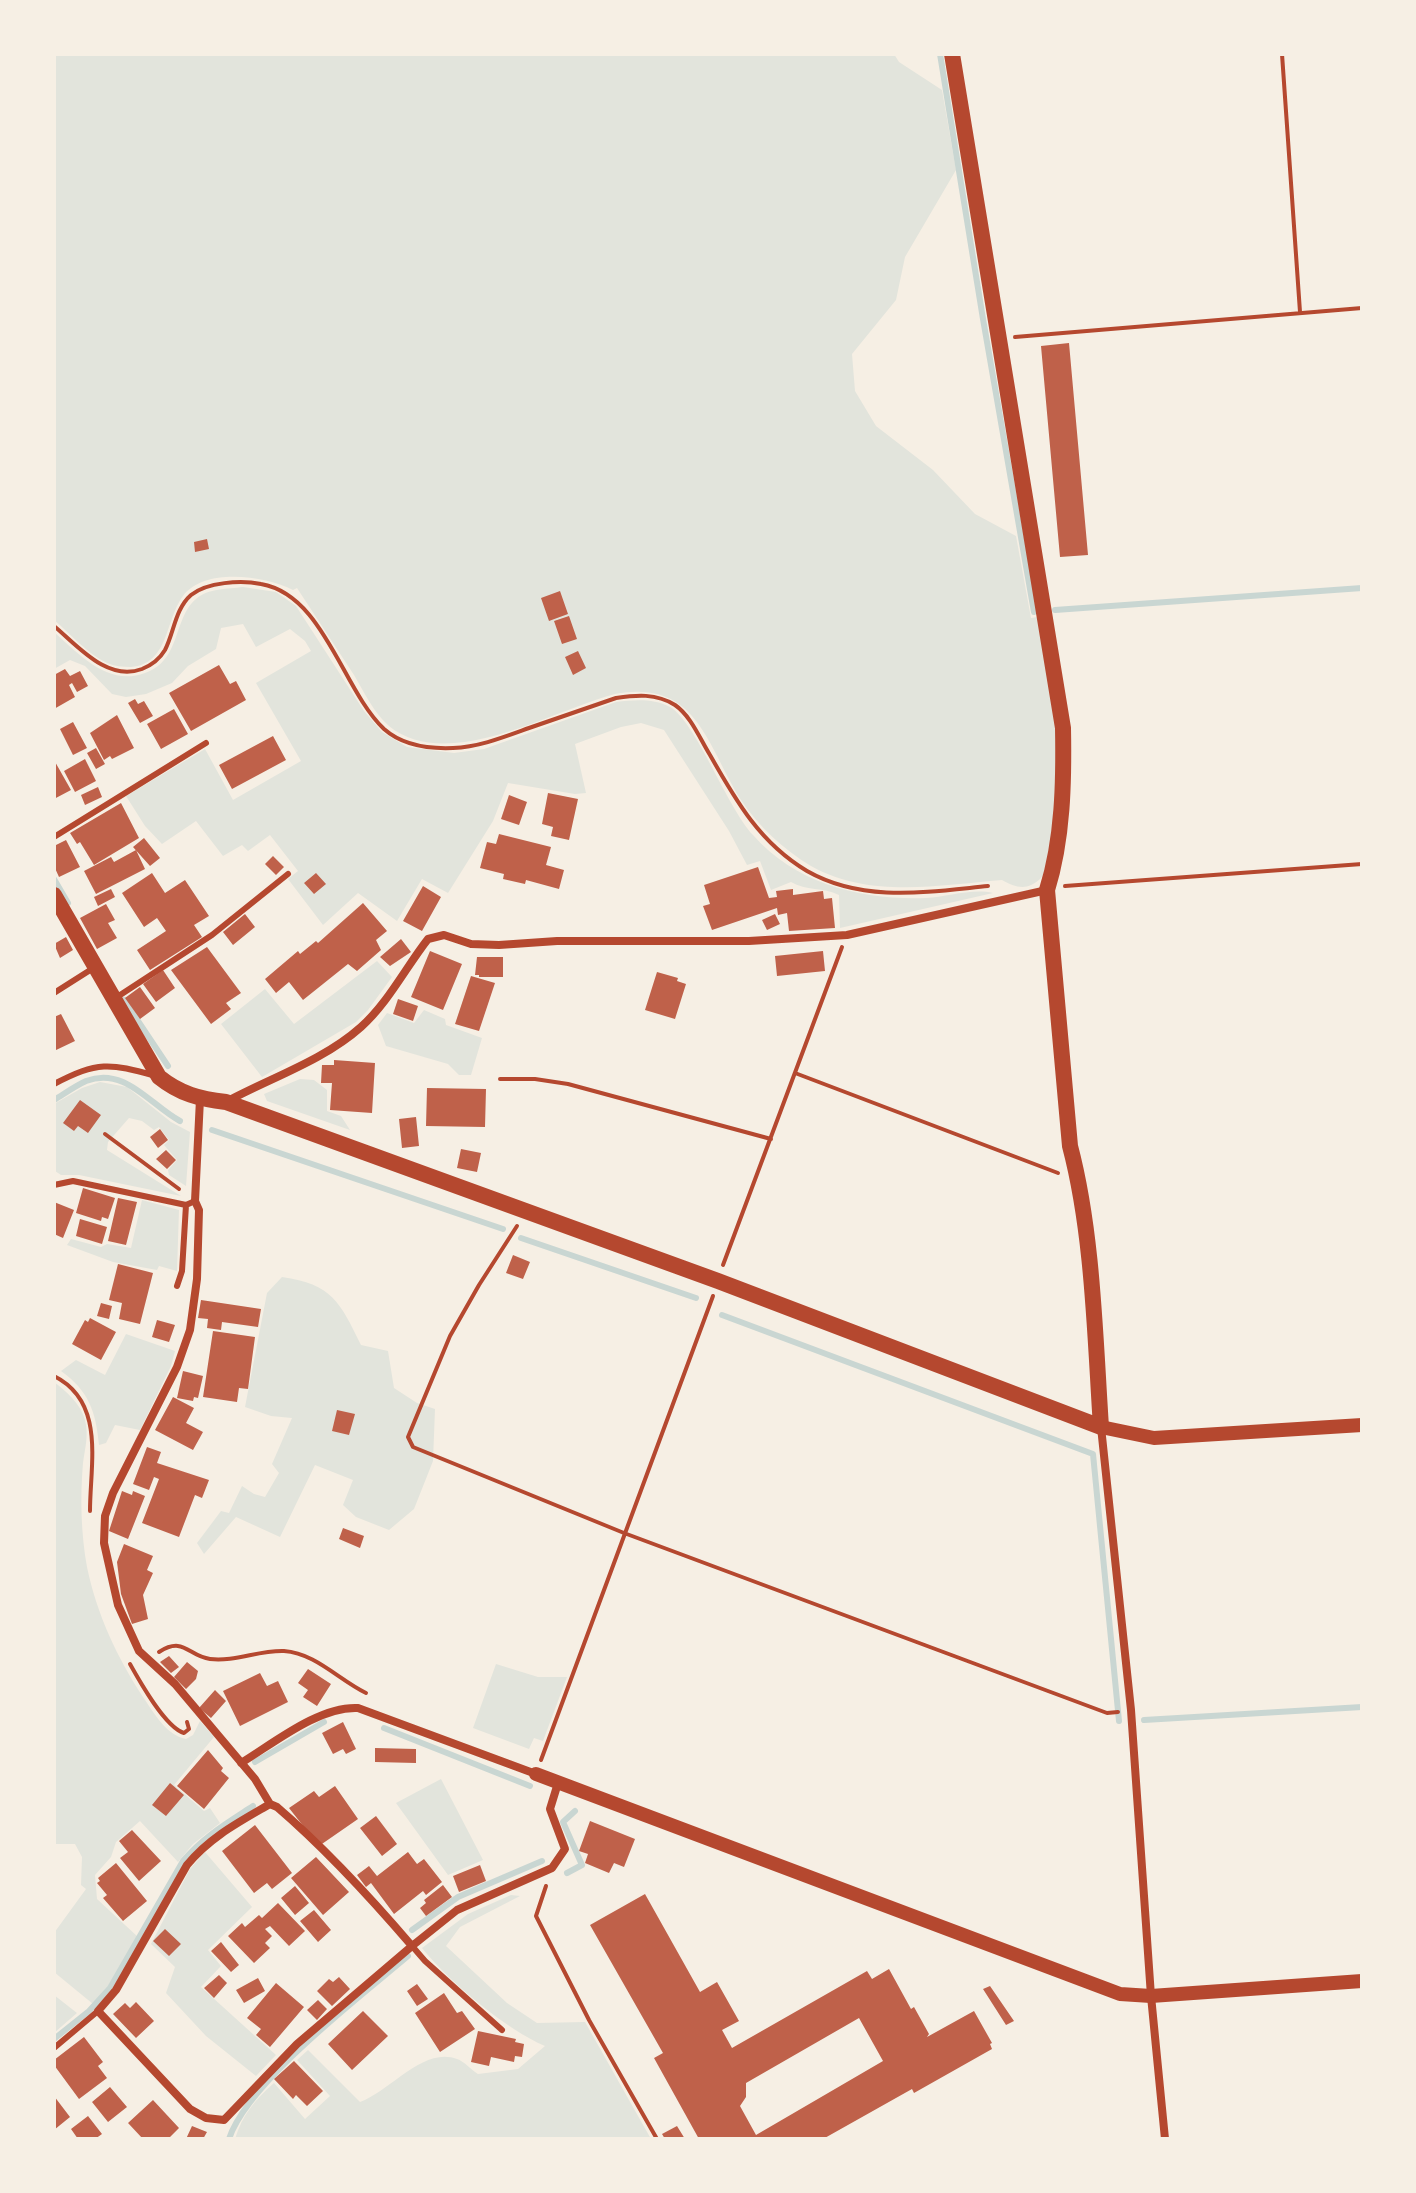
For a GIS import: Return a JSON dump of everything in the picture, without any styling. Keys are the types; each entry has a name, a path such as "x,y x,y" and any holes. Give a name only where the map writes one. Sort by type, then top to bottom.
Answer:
{"main road":[{"path":"54,895 159,1077 175,1090 200,1099 226,1102 527,1211 1101,1427 1095,1331 1079,1181 1070,1146 1047,890 1056,863 1063,728 952,54"}],"street":[{"path":"226,1102 295,1068 359,1029 374,1015 428,939 444,935 471,944 499,945 557,941 749,941 847,935 1047,890"},
{"path":"200,1099 192,1200 199,1210 197,1279 187,1340 147,1430 113,1493 105,1516 104,1543 118,1605 139,1651 175,1684 255,1779 270,1804 284,1812 327,1852 371,1897 412,1946"},
{"path":"1165,2139 1151,1996 1131,1710 1101,1427 1154,1438 1362,1425"},
{"path":"241,1763 314,1719 344,1707 358,1708 1120,1994 1151,1996 1362,1981"},
{"path":"270,1804 215,1836 200,1849 187,1865 116,1990 98,2011 190,2109 206,2118 224,2120 297,2044 457,1910 552,1868 565,1849 550,1809 558,1783"}],"lane":[{"path":"54,837 206,743"},
{"path":"114,999 212,935 288,874"},
{"path":"54,993 95,967"},
{"path":"54,1084 82,1069 100,1066 118,1065 159,1077"},
{"path":"54,1185 73,1181 192,1200 177,1286"},
{"path":"412,1946 502,2030"},
{"path":"54,2048 98,2011"}],"path":[{"path":"1282,54 1300,312"},
{"path":"997,339 1362,308"},
{"path":"54,626 105,667 121,672 135,671 157,661 181,608 199,590 243,583 277,587 289,594 311,617 368,708 385,729 408,743 431,748 483,744 616,698 639,694 656,697 682,711 757,831 810,872 871,891 927,894 1000,885 1011,896"},
{"path":"1047,890 1362,864"},
{"path":"536,1774 847,935"},
{"path":"795,1073 1079,1181"},
{"path":"500,1079 535,1079 568,1084 771,1139"},
{"path":"105,1134 192,1200"},
{"path":"527,1211 450,1336 408,1437 413,1447 624,1533 1107,1713 1131,1710"},
{"path":"54,1376 71,1388 91,1420 90,1511"},
{"path":"151,1663 168,1646 178,1645 207,1659 287,1651 321,1664 376,1697"},
{"path":"126,1658 158,1708 177,1731 184,1733 189,1729 186,1718"},
{"path":"552,1868 536,1916 589,2020 657,2139"}],"shaded area":[{"path":"54,54 894,54 899,62 942,90 956,170 905,257 896,300 852,354 855,391 876,426 933,470 975,514 1016,536 1031,618 1038,617 1056,727 1054,830 1051,851 1041,878 1022,887 1002,880 881,886 857,883 811,866 781,845 756,819 741,800 696,720 682,706 664,696 643,692 615,694 532,724 470,741 440,744 413,739 389,726 379,715 297,588 293,590 252,578 206,581 183,596 159,650 143,664 131,667 113,665 86,649 54,620"},
{"path":"243,587 276,592 296,606 364,711 382,732 407,747 454,753 484,749 616,702 657,702 670,707 690,729 753,835 790,866 832,886 878,896 926,898 968,892 993,893 840,928 839,895 791,882 771,890 760,861 747,865 729,831 664,730 641,723 575,744 586,793 508,783 493,821 448,893 422,879 397,921 358,893 323,925 288,879 298,871 270,835 248,851 242,845 223,856 196,821 162,844 145,826 126,796 205,749 233,800 301,761 256,683 311,651 305,641 290,629 256,647 243,624 221,628 216,649 188,666 172,683 146,694 126,697 112,694 85,666 70,660 54,669 54,632 84,658 107,672 131,676 149,671 167,657 184,615 196,599 212,591"},
{"path":"377,961 392,977 368,1010 356,1022 262,1077 221,1024 265,989 294,1024"},
{"path":"424,1010 445,1019 446,1025 482,1038 471,1075 459,1075 448,1064 386,1046 378,1025 387,1013 414,1023"},
{"path":"300,1079 314,1080 327,1090 327,1111 341,1116 350,1130 267,1101 264,1094"},
{"path":"100,1082 127,1087 171,1122 190,1132 186,1186 169,1175 168,1170 177,1160 164,1145 169,1140 159,1127 154,1130 142,1121 129,1118 108,1142 107,1150 181,1196 79,1175 61,1175 55,1171 54,1104"},
{"path":"142,1200 179,1210 177,1271 159,1266 157,1270 113,1262 67,1245 71,1239 101,1247 107,1244 131,1248"},
{"path":"282,1277 323,1290 340,1306 361,1345 388,1351 394,1388 417,1403 435,1409 433,1461 414,1509 389,1530 356,1517 343,1505 353,1480 315,1465 280,1537 236,1517 204,1554 197,1543 221,1511 229,1513 242,1486 265,1497 279,1473 272,1464 292,1418 271,1416 245,1407 267,1293"},
{"path":"126,1334 175,1351 171,1366 140,1430 115,1425 106,1443 99,1445 96,1422 85,1395 61,1371 76,1360 105,1375"},
{"path":"54,1382 76,1403 86,1426 82,1529 91,1585 102,1619 125,1667 161,1722 172,1733 186,1739 193,1735 200,1721 214,1737 174,1785 204,1811 210,1808 220,1823 193,1844 178,1862 140,1821 116,1842 111,1857 95,1875 97,1899 138,1937 107,1988 93,2004 54,1972 54,1933 86,1889 81,1885 82,1857 75,1844 54,1844"},
{"path":"496,1664 538,1677 567,1677 543,1741 534,1738 529,1749 473,1728"},
{"path":"441,1779 483,1860 448,1875 396,1803"},
{"path":"205,1852 252,1907 208,1950 221,1966 201,1987 276,2055 256,2076 206,2036 166,1993 175,1967 151,1944 190,1869"},
{"path":"511,1895 520,1896 460,1927 446,1946 507,2003 537,2023 585,2022 651,2139 235,2139 250,2108 274,2083 305,2119 330,2096 297,2060 308,2050 360,2102 432,2059 457,2059 478,2074 518,2069 545,2046 479,2004 422,1948 468,1914"},
{"path":"54,1995 77,2013 54,2033"}],"building":[{"path":"1069,343 1088,555 1060,557 1041,346"},
{"path":"207,539 209,549 195,552 194,542"},
{"path":"560,591 568,614 549,621 541,598"},
{"path":"569,616 577,639 562,644 554,621"},
{"path":"578,651 586,668 573,675 565,657"},
{"path":"219,665 230,684 236,681 246,700 191,731 169,693"},
{"path":"65,669 70,676 80,671 88,686 77,692 72,683 69,685 75,697 54,709 54,675"},
{"path":"135,699 138,704 144,701 153,716 140,723 128,703"},
{"path":"174,709 188,734 161,749 147,724"},
{"path":"117,715 134,748 104,760 90,733"},
{"path":"73,722 87,748 73,755 60,729"},
{"path":"273,736 286,760 232,789 219,765"},
{"path":"96,748 105,764 96,769 87,753"},
{"path":"85,759 96,781 75,792 64,771"},
{"path":"54,760 71,790 54,799"},
{"path":"98,787 102,797 85,805 81,795"},
{"path":"548,793 578,799 569,840 551,836 553,827 542,824"},
{"path":"509,795 527,802 519,825 501,819"},
{"path":"121,803 139,838 94,865 80,842 77,844 70,833"},
{"path":"499,834 551,847 546,865 564,870 559,889 526,880 525,884 503,879 504,874 480,868 487,842 496,844"},
{"path":"144,838 160,858 150,866 133,847"},
{"path":"66,840 80,867 59,877 54,866 54,846"},
{"path":"136,850 145,869 96,894 84,871 111,857 114,862"},
{"path":"273,856 284,867 276,875 265,864"},
{"path":"758,867 769,898 777,897 776,891 793,889 793,895 823,891 824,899 832,898 835,928 789,931 787,913 778,915 777,908 712,930 703,906 710,904 704,885"},
{"path":"152,873 165,893 185,880 209,916 194,925 202,937 150,970 137,950 166,931 157,918 144,927 122,893"},
{"path":"316,873 326,884 314,894 304,883"},
{"path":"423,886 441,897 422,931 403,921"},
{"path":"111,889 115,897 98,906 94,897"},
{"path":"363,903 387,931 376,940 381,950 357,971 348,964 303,1000 289,982 276,993 265,979 298,951 300,954 316,941 318,943"},
{"path":"106,904 115,920 108,923 117,938 97,949 80,918"},
{"path":"245,914 255,927 233,945 223,932"},
{"path":"775,914 780,924 767,930 762,920"},
{"path":"66,937 73,950 60,958 54,944"},
{"path":"401,939 411,952 390,966 380,957"},
{"path":"207,947 241,993 226,1003 231,1009 211,1024 171,970"},
{"path":"430,951 462,964 443,1010 411,997"},
{"path":"823,951 825,971 777,976 775,956"},
{"path":"477,957 503,957 503,977 475,975"},
{"path":"163,970 175,988 156,1002 143,984"},
{"path":"657,972 678,978 677,981 686,984 675,1019 645,1010"},
{"path":"471,976 495,983 479,1031 455,1024"},
{"path":"140,987 155,1008 140,1019 125,998"},
{"path":"398,999 418,1006 413,1021 393,1014"},
{"path":"61,1014 75,1041 54,1051 54,1017"},
{"path":"334,1060 375,1063 372,1113 330,1110 332,1083 321,1083 322,1065 334,1065"},
{"path":"427,1088 486,1089 485,1127 426,1126"},
{"path":"80,1100 101,1115 88,1133 78,1126 74,1131 63,1123"},
{"path":"416,1117 419,1146 402,1148 399,1119"},
{"path":"160,1129 168,1140 158,1148 150,1137"},
{"path":"461,1149 481,1153 477,1172 457,1168"},
{"path":"166,1150 176,1160 167,1169 156,1159"},
{"path":"83,1188 115,1198 108,1219 102,1217 101,1221 76,1213"},
{"path":"118,1198 137,1202 126,1245 108,1241"},
{"path":"54,1202 74,1210 63,1238 54,1234"},
{"path":"80,1219 107,1227 102,1244 76,1236"},
{"path":"513,1255 530,1262 523,1279 506,1273"},
{"path":"118,1264 153,1273 140,1324 119,1319 122,1303 109,1300"},
{"path":"201,1300 261,1309 258,1327 222,1322 221,1330 207,1328 208,1319 198,1318"},
{"path":"101,1303 112,1306 109,1319 97,1316"},
{"path":"90,1318 116,1332 101,1360 72,1344 85,1320 88,1322"},
{"path":"157,1320 175,1325 169,1342 152,1337"},
{"path":"213,1331 255,1337 248,1389 239,1388 237,1402 203,1397"},
{"path":"183,1371 203,1376 198,1398 194,1397 193,1401 177,1398"},
{"path":"173,1397 194,1408 186,1423 203,1432 193,1450 155,1430"},
{"path":"337,1410 355,1414 349,1435 332,1431"},
{"path":"147,1447 161,1452 157,1463 209,1480 202,1498 195,1495 179,1537 142,1523 159,1479 154,1477 149,1490 133,1484"},
{"path":"122,1491 145,1496 128,1539 109,1531"},
{"path":"343,1528 364,1536 360,1548 339,1539"},
{"path":"124,1544 153,1556 147,1570 153,1573 143,1595 148,1619 132,1624 121,1594 117,1562"},
{"path":"169,1656 179,1667 171,1673 160,1662"},
{"path":"187,1662 198,1671 196,1679 186,1689 174,1677"},
{"path":"308,1669 331,1684 317,1706 303,1697 308,1690 298,1683"},
{"path":"260,1673 267,1686 278,1681 288,1702 240,1726 223,1691"},
{"path":"215,1690 226,1701 211,1718 199,1708"},
{"path":"343,1722 356,1749 346,1754 343,1749 333,1754 322,1733"},
{"path":"375,1748 416,1749 416,1763 375,1762"},
{"path":"208,1750 229,1778 204,1809 177,1786"},
{"path":"170,1783 184,1795 166,1816 152,1805"},
{"path":"335,1786 358,1819 319,1846 289,1808 314,1791 319,1797"},
{"path":"376,1816 397,1844 382,1856 360,1828"},
{"path":"590,1821 635,1839 624,1867 614,1863 609,1873 585,1863 588,1854 579,1851"},
{"path":"255,1825 292,1873 272,1889 267,1883 254,1893 222,1851"},
{"path":"132,1830 161,1861 139,1881 120,1858 128,1852 119,1841"},
{"path":"408,1852 417,1864 424,1859 442,1882 426,1895 423,1891 394,1914 371,1883 366,1887 357,1875 369,1866 377,1876"},
{"path":"316,1857 349,1892 323,1915 291,1878"},
{"path":"116,1863 147,1901 123,1921 103,1898 107,1895 97,1883 100,1881 98,1878"},
{"path":"480,1865 486,1881 459,1892 453,1876"},
{"path":"443,1885 452,1897 426,1916 420,1908 426,1903 424,1900"},
{"path":"295,1886 309,1903 295,1915 281,1898"},
{"path":"645,1894 700,1992 717,1982 739,2021 722,2030 732,2048 867,1971 872,1979 889,1969 911,2009 914,2007 929,2034 927,2037 974,2011 992,2043 992,2049 823,2139 699,2139 654,2058 663,2053 590,1925","holes":["859,2018 883,2061 756,2135 740,2106 746,2097 746,2083"]},
{"path":"278,1903 305,1931 289,1946 270,1926 265,1929 272,1936 265,1943 270,1948 254,1963 228,1936 242,1923 245,1927 259,1915 262,1918"},
{"path":"314,1910 331,1930 318,1942 300,1921"},
{"path":"165,1929 181,1944 169,1956 153,1941"},
{"path":"221,1942 239,1965 231,1972 211,1951"},
{"path":"219,1975 227,1983 214,1998 204,1988"},
{"path":"339,1977 350,1989 332,2006 317,1991 329,1979 333,1982"},
{"path":"258,1978 265,1991 244,2003 236,1990"},
{"path":"276,1983 304,2007 270,2047 256,2035 261,2029 247,2018"},
{"path":"417,1984 428,1999 417,2006 407,1991"},
{"path":"990,1986 1014,2021 1006,2025 983,1989"},
{"path":"444,1993 457,2013 462,2011 475,2029 440,2052 415,2013"},
{"path":"318,2000 327,2009 317,2020 307,2010"},
{"path":"136,2002 154,2021 136,2038 113,2014 125,2003 130,2008"},
{"path":"363,2011 388,2036 352,2070 328,2044"},
{"path":"478,2031 516,2039 515,2042 524,2044 522,2057 515,2056 514,2062 491,2057 489,2066 471,2062"},
{"path":"84,2037 103,2062 98,2066 107,2078 79,2099 54,2065 54,2060"},
{"path":"294,2061 323,2091 307,2106 296,2095 293,2099 274,2079"},
{"path":"110,2087 127,2107 108,2122 92,2102"},
{"path":"54,2096 70,2117 54,2130"},
{"path":"153,2100 179,2128 168,2139 143,2139 128,2123"},
{"path":"88,2116 102,2134 95,2139 78,2139 71,2129"},
{"path":"192,2126 207,2132 203,2139 186,2139"},
{"path":"677,2126 685,2139 665,2139 662,2134"}],"waterway":[{"path":"940,54 1034,612"},
{"path":"1055,610 1362,588"},
{"path":"54,879 68,903"},
{"path":"124,1000 168,1066"},
{"path":"54,1100 86,1081 113,1079 136,1089 180,1121"},
{"path":"212,1130 503,1229"},
{"path":"521,1238 696,1298"},
{"path":"722,1315 1093,1454 1119,1721"},
{"path":"1144,1720 1362,1707"},
{"path":"255,1762 324,1722"},
{"path":"384,1728 530,1786"},
{"path":"54,2039 89,2011 110,1988 183,1861 207,1838 253,1806"},
{"path":"567,1873 582,1865 563,1822 575,1811"},
{"path":"412,1930 458,1897 542,1861"},
{"path":"229,2139 258,2092 281,2067 408,1956"}]}
